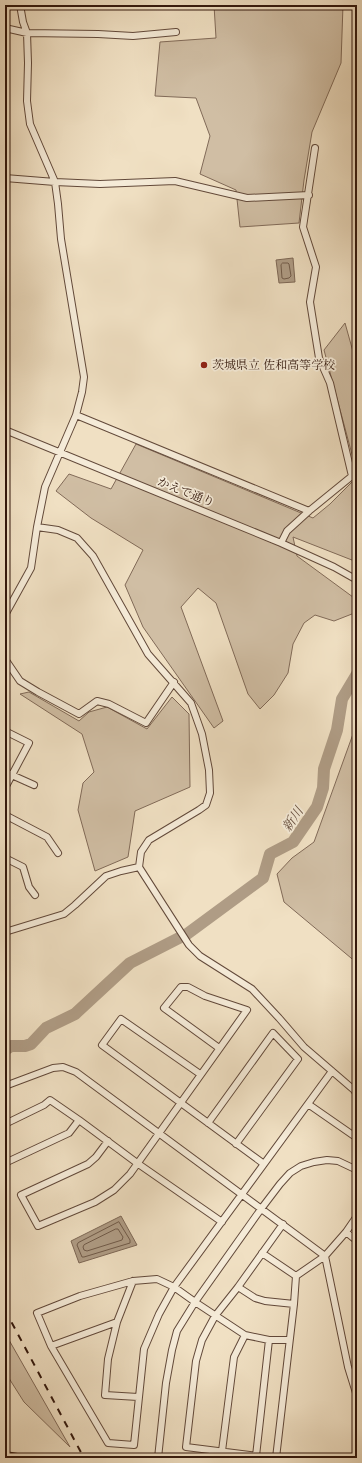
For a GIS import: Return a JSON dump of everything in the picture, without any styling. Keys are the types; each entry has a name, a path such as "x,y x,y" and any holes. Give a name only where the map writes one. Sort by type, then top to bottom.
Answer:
{"main road":[{"path":"5,1456 17,1458"}],"street":[{"path":"5,615 31,568 45,487 76,415 84,377 61,239 58,204 54,182 30,124 26,101 28,33 23,22 20,5"},
{"path":"5,28 28,33 132,36 176,32"},
{"path":"281,543 287,531 352,476 330,383 319,358 310,302 316,267 303,227 316,148"},
{"path":"5,178 100,184 175,181 247,198 309,194"},
{"path":"76,415 309,511"},
{"name":"かえで通り","path":"5,430 281,543 334,567 357,580"},
{"path":"37,527 58,530 77,538 93,556 148,654 191,703 202,734 209,770 209,799 203,807 149,840 141,852 139,867 189,945 200,956 252,989 304,1048 354,1090 357,1095"},
{"path":"5,659 20,681 79,714 97,702 110,704 146,723 174,682"},
{"path":"5,731 29,743 5,788"},
{"path":"5,772 34,785"},
{"path":"5,815 47,837 58,853"},
{"path":"5,858 22,867 29,887 35,895"},
{"path":"5,932 64,914 106,876 139,867"},
{"path":"108,1141 96,1157 88,1164 21,1195 38,1226 95,1202 114,1190 130,1174 247,1010 205,996 188,987 181,987 164,1008 219,1048"},
{"path":"200,1074 121,1019 102,1045 264,1164"},
{"path":"208,1123 274,1033 298,1059 236,1144"},
{"path":"5,1086 53,1068 63,1067 76,1072 325,1256 348,1367 357,1396"},
{"path":"289,1340 270,1340 245,1336 174,1287 157,1279 133,1281 80,1296 37,1313 51,1346 108,1443 134,1445 144,1349 159,1314 174,1287 243,1195 332,1071"},
{"path":"5,1124 44,1105 50,1100 222,1222"},
{"path":"308,1104 357,1138"},
{"path":"5,1163 69,1133 79,1120"},
{"path":"158,1458 166,1383 172,1350 177,1331 195,1302 261,1209 290,1173 301,1166 314,1162 338,1161 357,1170"},
{"path":"296,1276 325,1256 346,1232 357,1216"},
{"path":"273,1458 186,1447 196,1361 202,1340 215,1316 238,1287 283,1224"},
{"path":"346,1232 357,1241"},
{"path":"262,1253 296,1276"},
{"path":"276,1458 283,1408 296,1276"},
{"path":"133,1281 117,1322 108,1359 105,1395 138,1397"},
{"path":"238,1287 256,1298 265,1301 294,1304"},
{"path":"51,1346 117,1322"},
{"path":"222,1451 234,1358 245,1336"},
{"path":"256,1456 270,1340"}],"shaded area":[{"path":"214,5 343,5 341,63 312,132 299,223 240,227 236,190 200,174 210,136 196,98 155,96 160,42 216,38"},
{"path":"345,323 357,366 357,473 324,350"},
{"path":"136,444 313,518 330,504 357,477 357,562 293,537 297,556 357,600 357,612 334,621 315,615 304,623 293,644 288,673 274,695 260,709 248,694 216,603 198,588 181,607 223,721 214,728 143,627 125,585 143,550 91,518 56,491 69,474 111,489"},
{"path":"29,692 79,721 89,712 107,707 147,729 172,697 189,714 190,787 135,811 128,857 95,871 78,810 83,783 94,772 82,734 20,694"},
{"path":"357,723 357,963 284,902 277,874 292,858 314,842"},
{"path":"5,1333 70,1447 24,1402 5,1372"}],"water":[{"path":"293,258 295,282 279,283 276,260"},
{"path":"121,1216 137,1245 79,1263 71,1241"}],"waterway":[{"name":"新川","path":"187,934 263,878 270,854 293,842 317,807 323,788 324,769 337,730 342,699 357,674"},
{"name":"新川","path":"5,1050 11,1046 25,1046 31,1044 46,1028 75,1014 130,963 179,938"}],"railway":[{"path":"5,1310 84,1458"}],"place":[{"name":"茨城県立 佐和高等学校","path":"204,365"}]}
